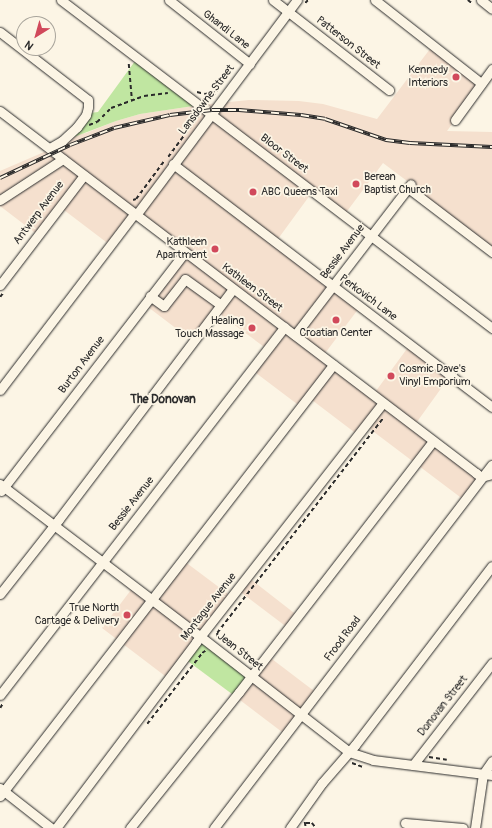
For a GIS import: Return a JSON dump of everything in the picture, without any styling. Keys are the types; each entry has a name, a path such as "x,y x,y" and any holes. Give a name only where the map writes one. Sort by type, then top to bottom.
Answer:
{"street":[{"name":"Bloor Street","path":"61,0 492,328"},
{"name":"Ghandi Lane","path":"169,0 250,64"},
{"name":"Patterson Street","path":"272,0 389,90"},
{"name":"Lansdowne Street","path":"0,390 212,114 297,0"},
{"path":"375,0 481,83"},
{"path":"481,0 492,9"},
{"path":"0,32 88,100 86,115 77,128 50,148"},
{"path":"455,120 492,70"},
{"name":"Kathleen Street","path":"0,111 295,335 382,404 481,477"},
{"path":"0,200 63,159"},
{"name":"Perkovich Lane","path":"173,164 332,287 492,407"},
{"name":"Antwerp Avenue","path":"0,285 84,175"},
{"name":"Bessie Avenue","path":"295,335 409,186 492,252"},
{"name":"Burton Avenue","path":"1,488 184,252"},
{"path":"150,296 164,306 186,279 221,305"},
{"path":"0,594 54,526 233,289"},
{"name":"Bessie Avenue","path":"0,695 284,327"},
{"path":"51,828 1,792 153,600 333,365"},
{"name":"Montague Avenue","path":"56,828 201,637 382,404"},
{"path":"130,828 251,676 433,441"},
{"name":"Frood Road","path":"214,828 492,464"},
{"path":"481,477 492,474"},
{"name":"Jean Street","path":"1,488 153,600 349,752 372,760 413,764 487,775"},
{"path":"290,828 322,783 349,752 492,566"},
{"name":"Donovan Street","path":"413,764 492,663"},
{"path":"475,828 487,775 492,761"},
{"path":"405,823 462,828"}],"path":[{"path":"126,59 130,65 132,100"},
{"path":"77,128 97,122 112,108 132,100 144,96 180,90"},
{"path":"217,638 217,633 383,418"},
{"path":"420,755 450,760"},
{"path":"306,823 312,823 316,828"}],"shaded area":[{"path":"433,45 482,83 447,131 492,132 492,251 409,188 411,184 383,163 345,214 313,191 275,243 359,308 323,356 373,395 409,346 450,376 414,426 481,475 464,500 366,426 358,435 308,397 301,407 252,370 267,349 217,312 194,342 144,304 185,252 137,215 110,245 60,207 38,235 0,206 0,171 51,149 71,135 86,133 116,121 140,114 200,105 249,100 299,101 323,104 377,119"},
{"path":"184,561 232,597 169,679 102,628 134,586 154,600"},
{"path":"248,577 298,616 288,628 238,590"},
{"path":"268,656 318,694 286,735 236,697"}],"green space":[{"path":"138,57 200,105 140,114 116,121 74,137 71,135 90,113 98,112"},
{"path":"202,637 252,676 236,697 185,659"}],"railway":[{"path":"0,178 70,145 114,128 170,115 212,110 239,110 301,115 325,119 386,140 410,143 492,147"}],"place":[{"name":"Kennedy Interiors","path":"456,77"},
{"name":"Berean Baptist Church","path":"356,184"},
{"name":"ABC Queens Taxi","path":"253,192"},
{"name":"Kathleen Apartment","path":"215,249"},
{"name":"Croatian Center","path":"336,320"},
{"name":"Healing Touch Massage","path":"252,328"},
{"name":"Cosmic Dave's Vinyl Emporium","path":"391,376"},
{"name":"True North Cartage & Delivery","path":"127,615"}],"district":[{"name":"The Donovan","path":"163,400"}]}
